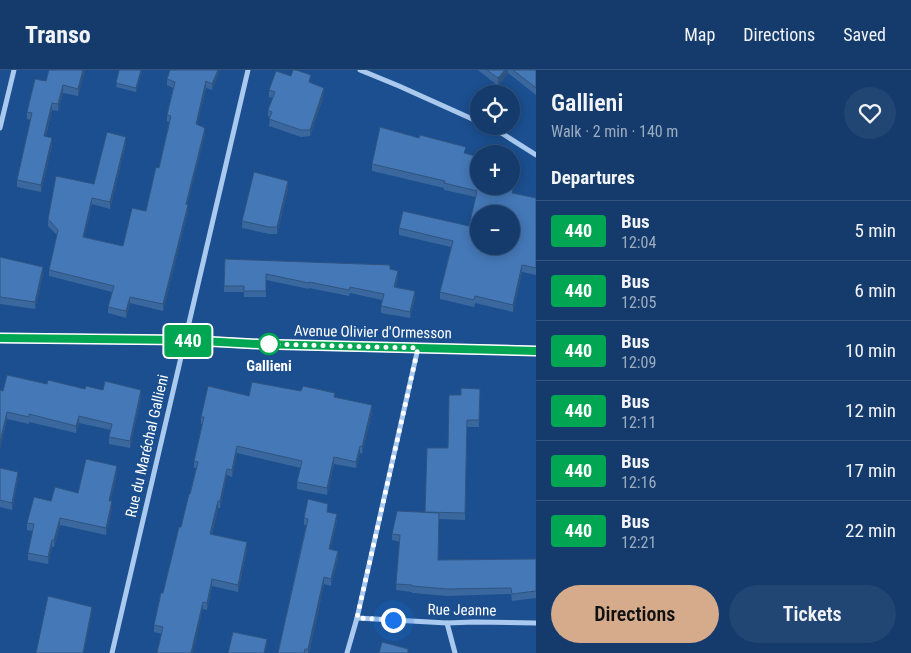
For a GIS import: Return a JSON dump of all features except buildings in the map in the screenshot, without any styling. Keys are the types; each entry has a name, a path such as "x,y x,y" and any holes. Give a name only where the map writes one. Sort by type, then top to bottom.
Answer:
{"main road":[{"name":"Avenue Olivier d'Ormesson","path":"0,338 184,340 258,344 536,351"}],"street":[{"path":"0,128 14,70"},
{"name":"Rue du Maréchal Gallieni","path":"112,653 248,70"},
{"path":"360,70 470,118"},
{"path":"505,135 536,155"},
{"path":"347,653 357,618 418,348"},
{"name":"Rue Jeanne","path":"357,618 447,623 536,623"},
{"path":"447,623 455,653"}],"bus line":[{"name":"440","path":"0,338 184,340 258,344 536,351"}],"place":[{"name":"Gallieni","path":"269,344"}],"route":[{"path":"269,344 418,348 357,618 393,620"}]}
